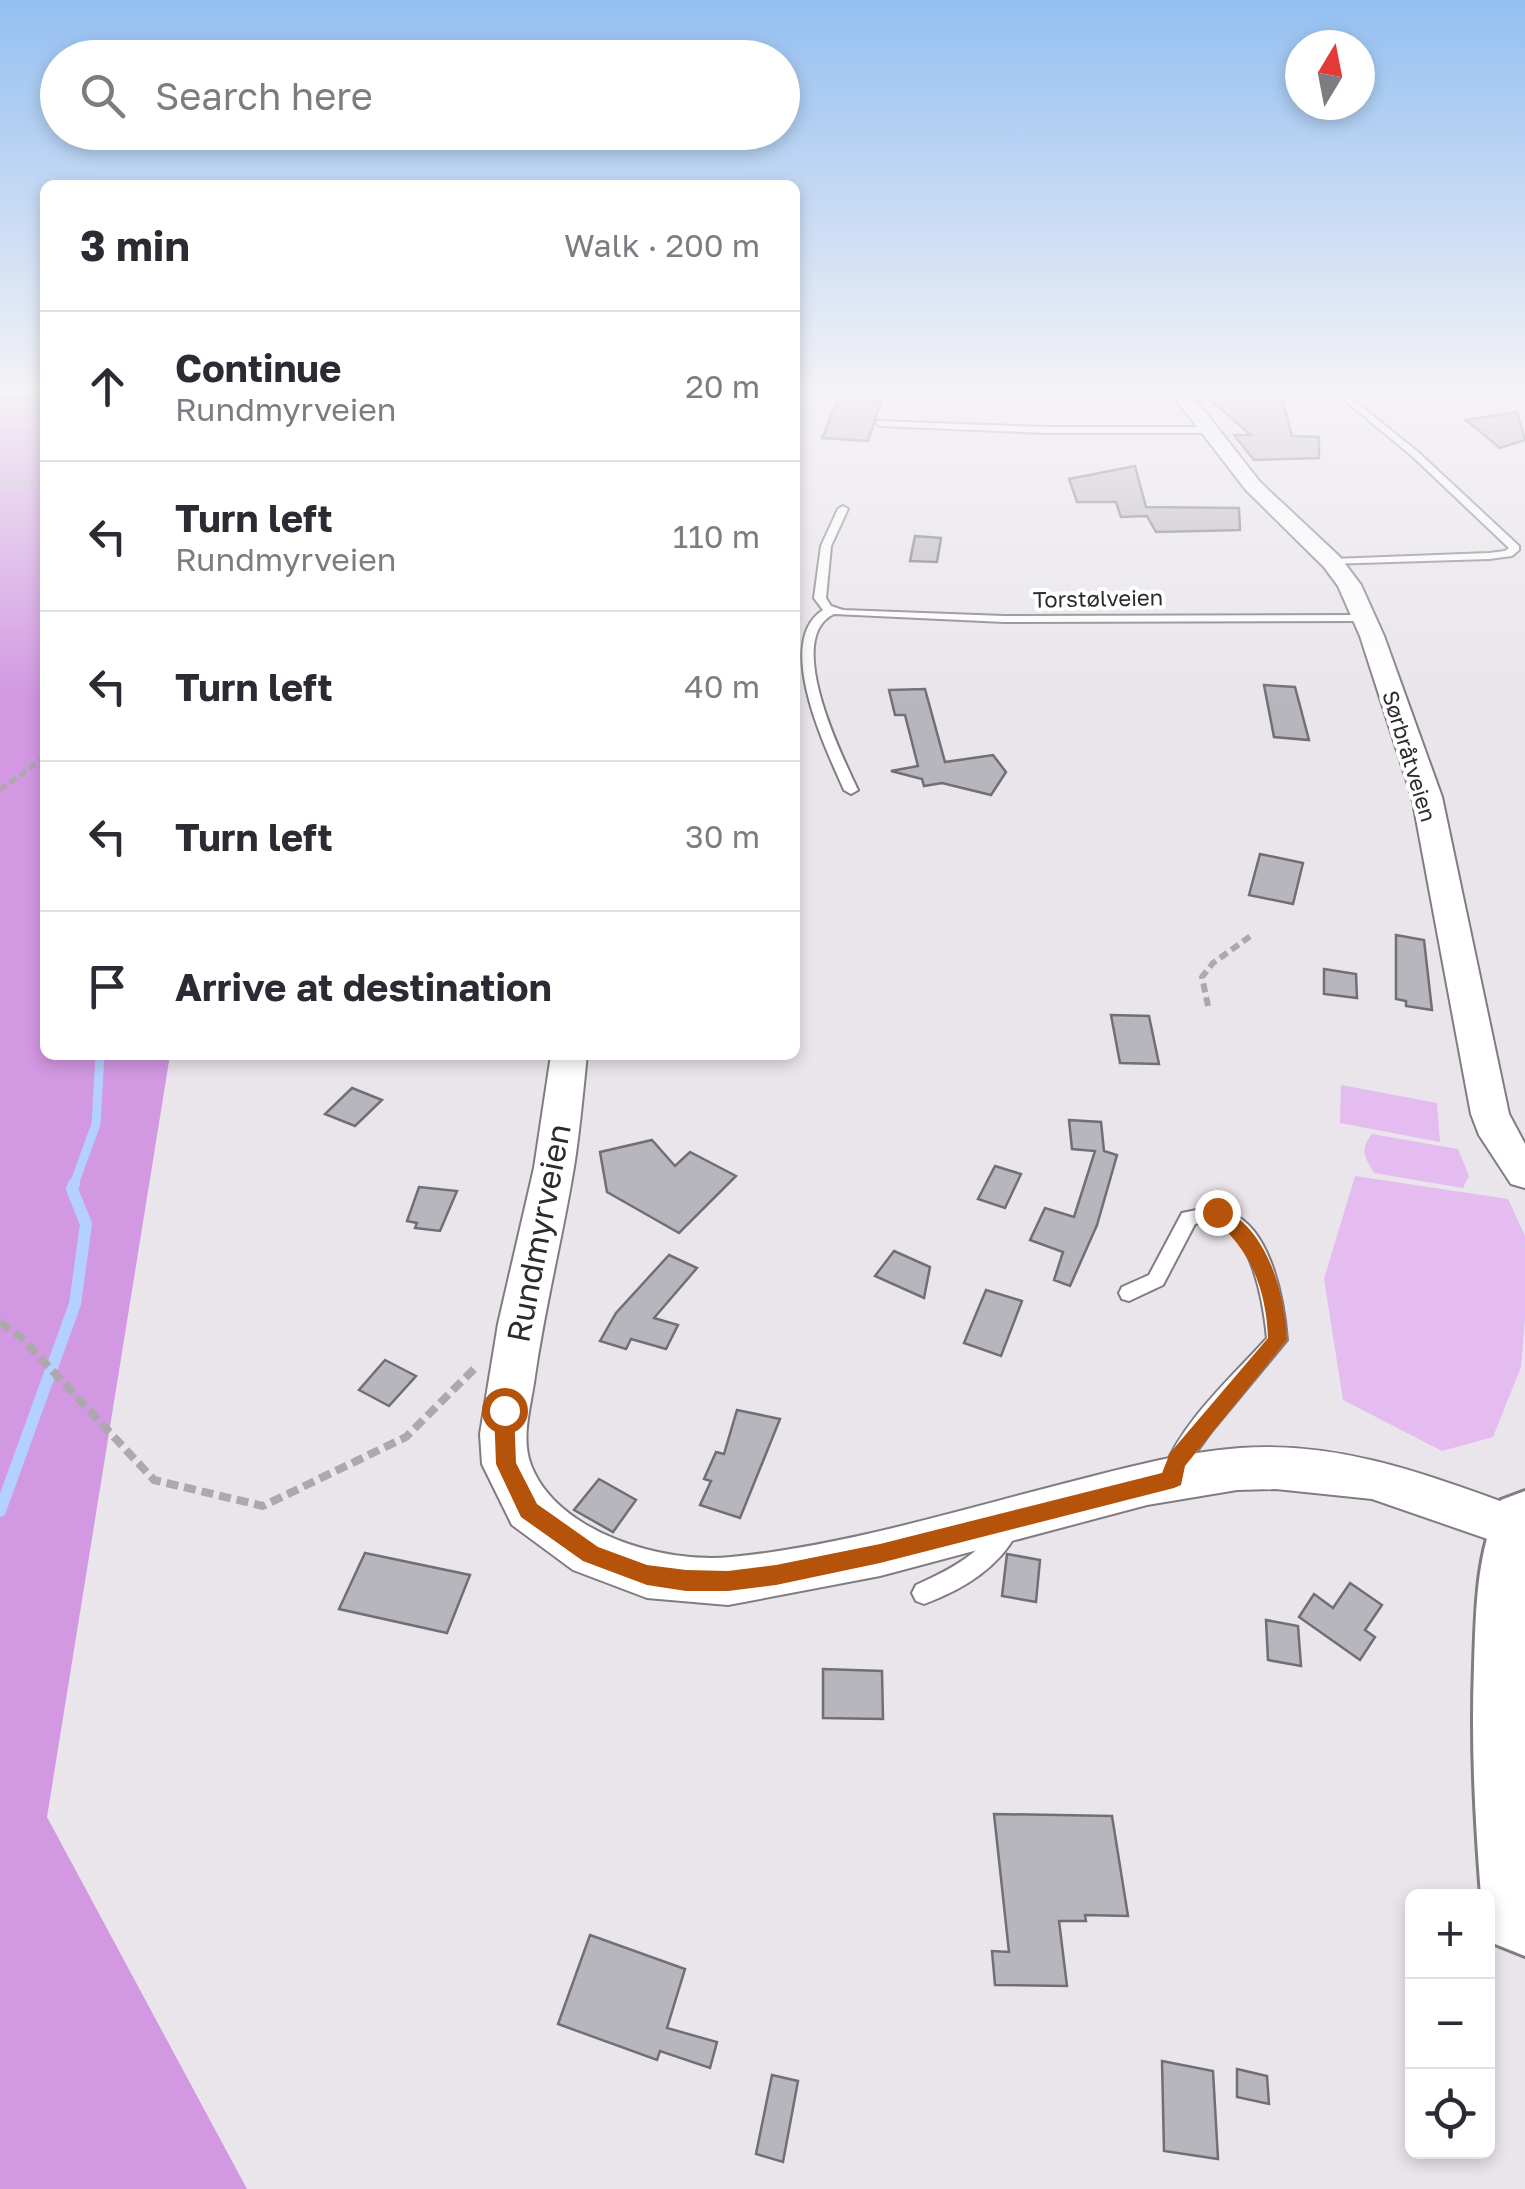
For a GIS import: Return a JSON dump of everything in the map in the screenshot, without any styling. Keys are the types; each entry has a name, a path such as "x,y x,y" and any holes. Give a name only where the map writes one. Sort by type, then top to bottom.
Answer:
{"street":[{"name":"Sørbråtveien","path":"1263,496 1332,562 1364,618 1427,796 1490,1114 1498,1135 1525,1174"},
{"name":"Rundmyrveien","path":"567,1060 544,1224 504,1410 506,1464 529,1510 546,1526 591,1554 647,1575 728,1581 880,1554 1174,1479 1237,1470 1326,1471 1389,1484 1524,1527"},
{"path":"1524,1527 1512,1586 1510,1768 1516,1858 1525,1914"}],"lane":[{"path":"1332,562 1508,554 1514,548 1459,496"},
{"path":"843,509 830,535 822,568 820,598 832,611 821,614 815,623 806,665 811,691 851,790"},
{"name":"Torstølveien","path":"832,611 1004,619 1364,618"},
{"path":"1129,1292 1156,1280 1188,1218 1217,1212 1229,1219 1250,1244 1276,1303 1277,1340 1178,1460 1172,1469 1174,1479"},
{"path":"924,1592 980,1561 1002,1540 1011,1522"}],"path":[{"path":"0,790 40,761"},
{"path":"1208,1006 1202,977 1213,963 1252,936"},
{"path":"0,1322 21,1337 154,1480 263,1506 406,1437 520,1324"}],"shaded area":[{"path":"0,496 40,496 40,1060 169,1060 47,1817 247,2189 0,2189"},
{"path":"1341,1085 1437,1103 1440,1142 1340,1123"},
{"path":"1372,1134 1458,1149 1469,1176 1463,1188 1374,1173 1365,1154"},
{"path":"1355,1176 1508,1199 1525,1236 1525,1319 1521,1367 1493,1437 1442,1451 1343,1400 1324,1279"}],"building":[{"path":"1075,496 1143,496 1146,507 1239,508 1240,530 1156,532 1147,516 1121,517 1116,502 1077,502"},
{"path":"915,536 941,538 937,562 910,561"},
{"path":"1264,685 1295,687 1309,740 1274,737"},
{"path":"925,689 945,762 993,755 1006,772 991,795 942,783 924,786 922,779 891,771 918,766 905,715 895,715 889,690"},
{"path":"1260,854 1303,863 1293,904 1249,895"},
{"path":"1396,935 1424,940 1432,1010 1406,1006 1406,1001 1396,999"},
{"path":"1324,969 1356,974 1357,998 1324,994"},
{"path":"1111,1015 1149,1016 1159,1064 1120,1063"},
{"path":"352,1088 382,1100 355,1126 325,1114"},
{"path":"1069,1120 1101,1122 1104,1151 1117,1155 1097,1225 1070,1286 1054,1280 1063,1252 1030,1240 1045,1208 1074,1217 1095,1151 1072,1149"},
{"path":"652,1140 675,1166 690,1152 736,1176 679,1233 607,1192 600,1152"},
{"path":"995,1166 1021,1174 1005,1208 978,1199"},
{"path":"419,1187 457,1191 440,1231 415,1228 417,1223 407,1221"},
{"path":"894,1251 930,1267 924,1298 875,1276"},
{"path":"669,1255 697,1268 654,1318 678,1325 666,1349 631,1339 626,1349 600,1341 616,1313"},
{"path":"986,1290 1022,1301 1001,1356 964,1343"},
{"path":"385,1360 416,1376 389,1406 359,1390"},
{"path":"737,1410 780,1419 740,1518 700,1505 711,1481 704,1479 716,1452 724,1454"},
{"path":"599,1479 636,1500 613,1532 574,1510"},
{"path":"365,1553 470,1575 447,1633 339,1609"},
{"path":"1007,1554 1040,1560 1036,1602 1002,1596"},
{"path":"1350,1583 1382,1605 1365,1630 1375,1637 1360,1660 1299,1617 1314,1594 1333,1608"},
{"path":"1266,1620 1298,1626 1301,1666 1268,1660"},
{"path":"823,1669 882,1671 883,1719 823,1718"},
{"path":"994,1814 1112,1816 1128,1916 1085,1915 1086,1921 1059,1921 1067,1986 995,1985 992,1951 1009,1952"},
{"path":"590,1935 685,1969 667,2028 717,2042 710,2068 660,2051 657,2060 558,2024"},
{"path":"1162,2061 1213,2071 1218,2159 1164,2151"},
{"path":"1237,2069 1267,2076 1269,2104 1237,2097"},
{"path":"772,2075 798,2081 783,2162 756,2154"}],"waterway":[{"path":"73,1187 96,1124 100,1060"},
{"path":"0,1511 75,1304 86,1224 72,1189 74,1184"}],"route":[{"path":"504,1410 506,1464 529,1510 546,1526 591,1554 618,1565 647,1575 686,1580 728,1581 776,1575 880,1554 1174,1479 1172,1469 1178,1460 1216,1409 1277,1340 1276,1303 1261,1263 1239,1229 1217,1212"}]}
